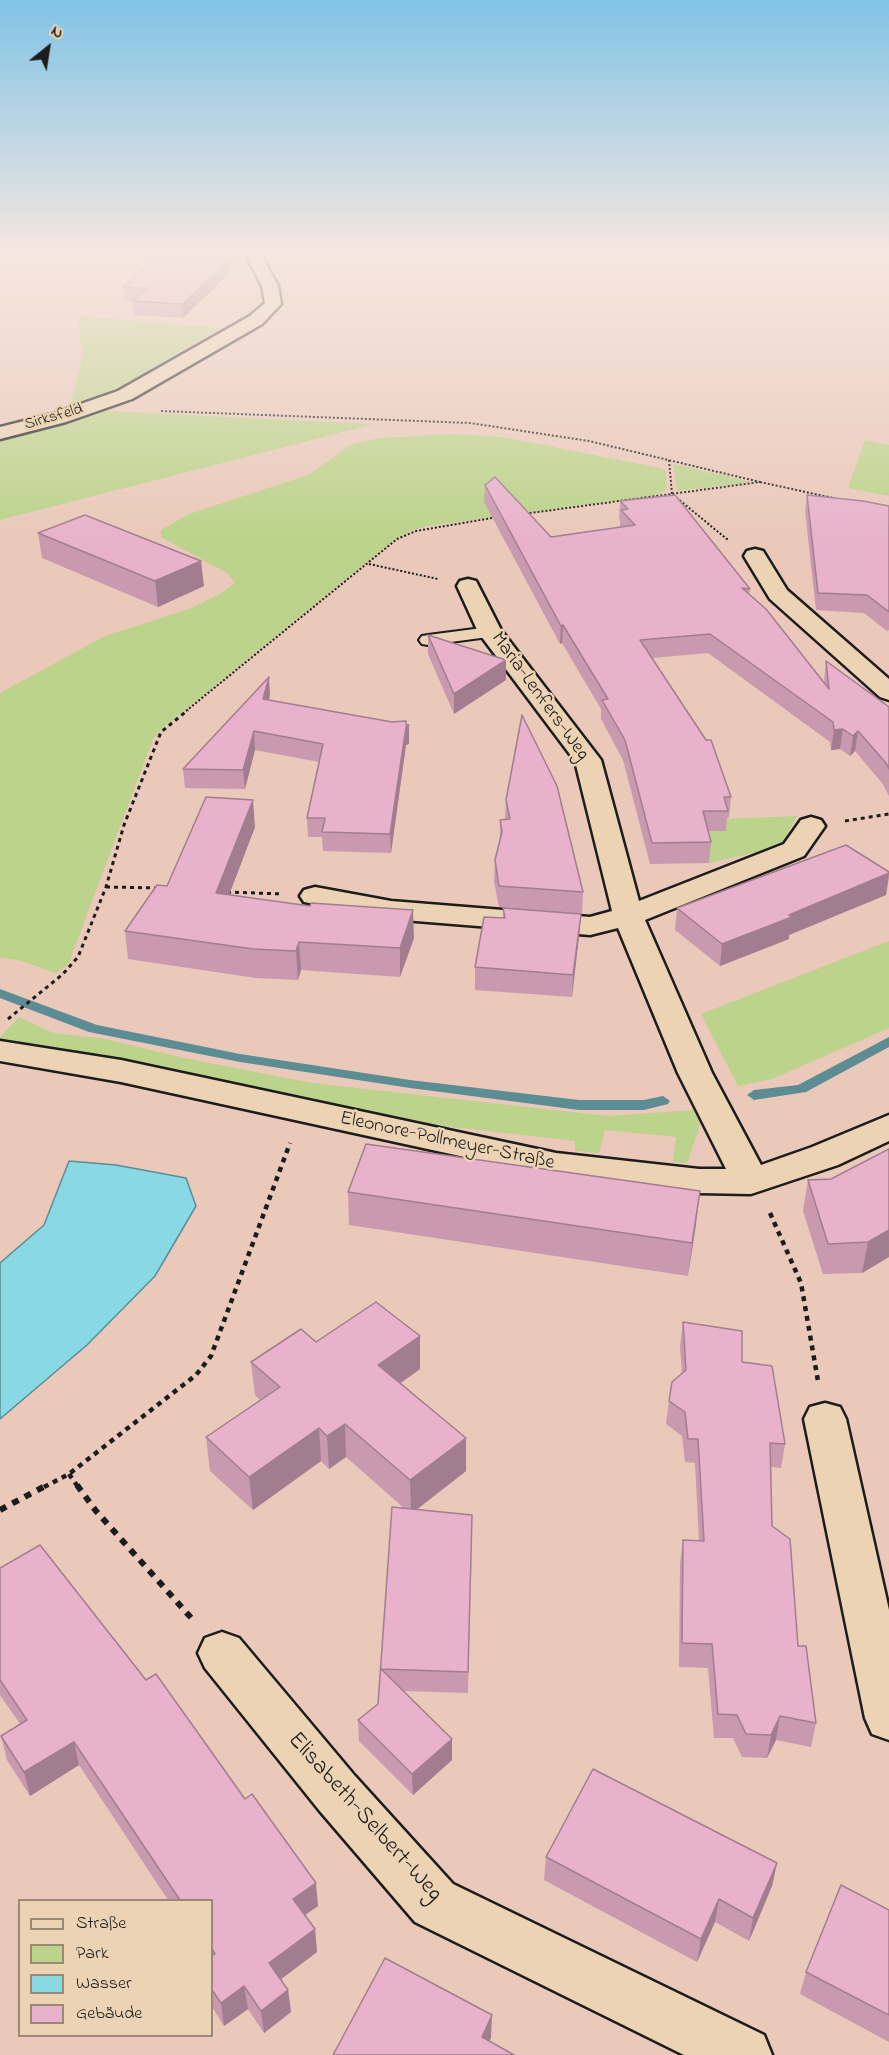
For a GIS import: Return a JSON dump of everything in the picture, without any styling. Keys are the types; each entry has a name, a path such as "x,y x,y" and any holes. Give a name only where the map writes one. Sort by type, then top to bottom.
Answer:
{"street":[{"name":"Sirksfeld","path":"0,433 93,407 125,395 209,347"},
{"path":"755,556 778,594 885,686"},
{"name":"Maria-Lenfers-Weg","path":"468,586 490,632 588,760 628,916 695,1073 751,1182"},
{"path":"315,896 391,910 590,926 628,916 794,850 812,826"},
{"name":"Eleonore-Pollmeyer-Straße","path":"0,1051 121,1071 302,1112 556,1165 699,1181 751,1182 825,1156 889,1127"},
{"path":"825,1419 889,1718"},
{"name":"Elisabeth-Selbert-Weg","path":"222,1653 337,1792 434,1903 744,2055"}],"lane":[{"path":"429,640 490,632"}],"path":[{"path":"93,407 470,423 589,441 842,500"},
{"path":"669,460 672,494 730,542 755,556"},
{"path":"517,515 760,482"},
{"path":"13,1014 63,974 78,957 106,887 124,825 161,732 397,539 417,531 505,516"},
{"path":"368,564 468,586"},
{"path":"812,826 889,814"},
{"path":"106,887 164,889"},
{"path":"222,891 315,896"},
{"path":"0,1510 69,1474 175,1394 196,1375 211,1356 302,1112"},
{"path":"751,1182 766,1205 801,1283 825,1419"},
{"path":"69,1474 96,1511 222,1653"}],"green space":[{"path":"81,347 189,347 115,390 70,407 82,358"},
{"path":"105,411 374,424 0,520 0,434"},
{"path":"449,434 503,437 665,469 667,489 657,495 428,526 395,539 163,728 153,739 68,965 56,973 19,960 0,958 0,693 105,636 189,609 222,593 235,583 227,573 161,537 161,530 189,514 308,475 352,444 380,438"},
{"path":"865,440 889,445 889,496 848,488"},
{"path":"673,464 752,482 677,491"},
{"path":"797,816 780,847 709,863 701,831 722,819"},
{"path":"889,941 889,1028 772,1079 738,1086 701,1014"},
{"path":"19,1017 53,1033 106,1039 184,1058 312,1083 608,1116 694,1110 700,1125 687,1163 673,1162 676,1137 605,1130 599,1153 575,1151 575,1141 391,1120 392,1116 120,1060 0,1040 0,1037"}],"water":[{"path":"69,1161 116,1165 186,1178 196,1206 155,1276 87,1345 0,1419 0,1263 44,1225"}],"building":[{"path":"495,477 551,537 635,525 621,510 628,509 620,501 675,495 750,589 742,588 766,609 829,689 826,661 889,707 889,769 858,731 853,736 843,729 834,730 833,722 710,634 640,640 706,740 711,740 731,797 724,797 728,811 703,811 711,842 652,843 625,740 602,700 608,699 563,625 561,626 485,485"},
{"path":"807,495 889,506 889,612 867,595 818,593"},
{"path":"85,515 201,561 155,581 38,533"},
{"path":"428,635 506,660 454,694"},
{"path":"269,677 263,699 392,722 406,721 406,725 409,725 406,727 390,834 322,832 325,818 307,818 323,744 254,731 243,770 183,769"},
{"path":"522,715 557,786 583,892 499,886 495,860 502,832 500,820 510,819 506,800"},
{"path":"206,797 253,800 216,893 310,906 311,903 413,910 400,948 299,942 296,951 253,949 125,931 157,885 167,886"},
{"path":"846,845 889,873 789,915 792,917 722,944 677,908"},
{"path":"503,908 581,914 573,975 475,967 484,917 505,918"},
{"path":"366,1144 700,1191 692,1243 348,1192"},
{"path":"889,1149 889,1230 868,1242 828,1244 808,1180 831,1179"},
{"path":"376,1302 420,1336 378,1365 466,1438 410,1480 345,1424 327,1436 319,1428 249,1477 206,1437 280,1387 251,1362 301,1329 316,1342"},
{"path":"683,1322 742,1331 742,1362 772,1366 785,1444 770,1443 772,1526 790,1539 798,1646 806,1646 816,1723 780,1716 771,1735 746,1734 737,1715 718,1714 712,1644 682,1643 683,1540 704,1541 698,1439 688,1439 685,1412 669,1401 672,1382 686,1370"},
{"path":"392,1507 472,1515 468,1672 381,1669 452,1739 412,1774 358,1720 378,1704"},
{"path":"40,1545 146,1680 156,1674 245,1799 252,1794 316,1883 293,1899 315,1929 269,1963 288,1990 261,2011 244,1986 221,2003 213,1991 213,1955 215,1954 213,1951 213,1899 179,1899 74,1742 24,1772 1,1736 27,1720 0,1680 0,1568"},
{"path":"593,1769 777,1863 753,1918 719,1899 701,1939 546,1857"},
{"path":"841,1885 889,1910 889,2015 806,1972"},
{"path":"385,1958 492,2015 482,2037 514,2055 333,2055"}],"waterway":[{"path":"0,993 94,1029 240,1058 410,1084 579,1105 644,1105 663,1101"},
{"path":"754,1095 801,1089 889,1041"}]}
